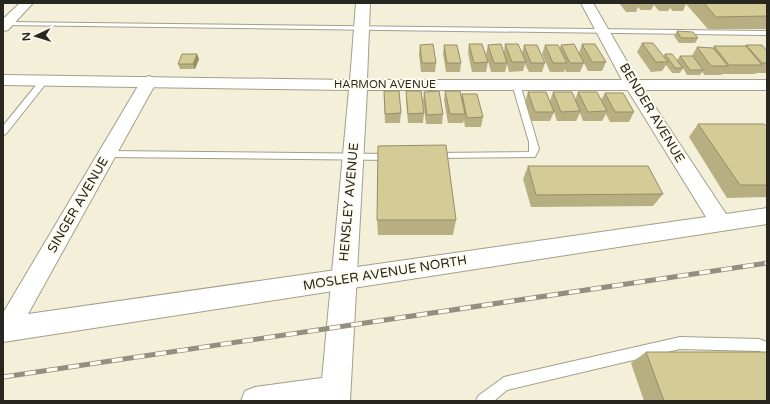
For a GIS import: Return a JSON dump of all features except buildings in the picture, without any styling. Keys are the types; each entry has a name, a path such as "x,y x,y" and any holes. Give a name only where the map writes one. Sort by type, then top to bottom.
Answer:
{"street":[{"path":"4,26 27,3"},
{"name":"HENSLEY AVENUE","path":"336,395 343,279 354,157 360,29 363,3"},
{"name":"BENDER AVENUE","path":"587,3 604,31 632,84 720,222"},
{"name":"HARMON AVENUE","path":"3,80 358,84 767,85"},
{"name":"SINGER AVENUE","path":"5,329 149,81"},
{"name":"MOSLER AVENUE NORTH","path":"5,329 767,216"},
{"path":"255,401 336,395"}],"lane":[{"path":"4,26 767,33"},
{"path":"3,132 44,81"},
{"path":"425,156 532,154 534,149 533,142 516,84"},
{"path":"108,154 401,157"},
{"path":"482,401 504,384 680,343 759,345 767,348"}],"railway":[{"path":"3,377 767,263"}]}
